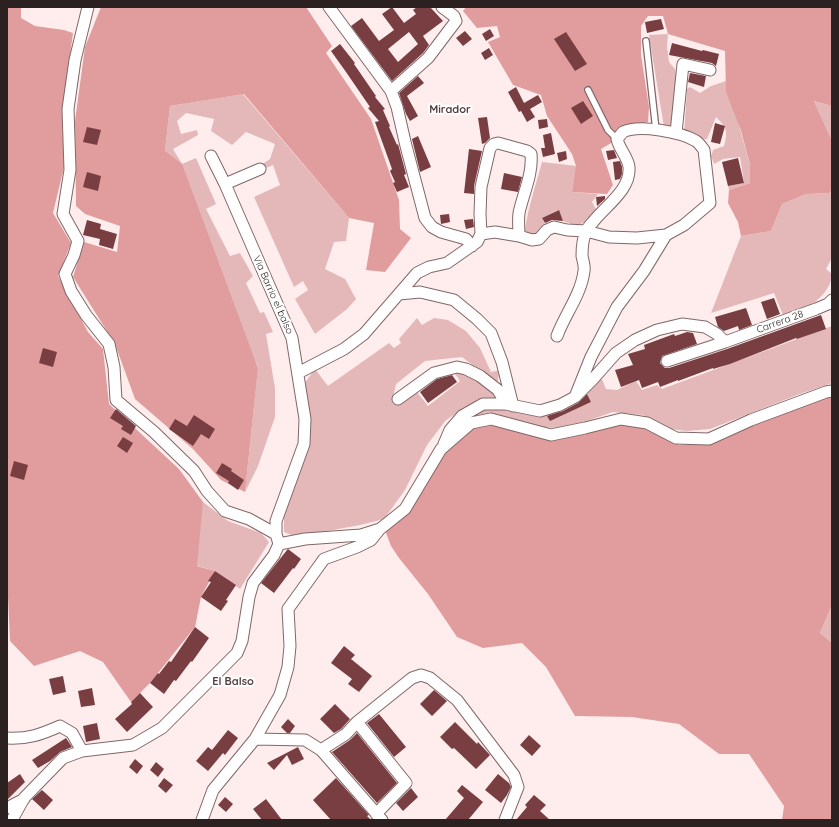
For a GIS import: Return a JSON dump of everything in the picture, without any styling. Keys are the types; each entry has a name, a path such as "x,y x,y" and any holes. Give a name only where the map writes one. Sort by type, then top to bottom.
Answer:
{"street":[{"path":"88,7 75,60 68,109 70,170 62,214 78,241 74,255 65,274 71,291 86,315 109,344 114,367 116,400 154,432 194,471 207,491 225,511 248,518 277,539 305,539 361,535 380,529"},
{"path":"329,7 391,90 397,107 425,218 432,227 442,232 466,239 472,246"},
{"path":"391,90 428,58 456,21 454,16 442,7"},
{"path":"676,133 683,64 710,70"},
{"path":"481,234 495,232 532,240 539,239 546,230 554,227 567,230 586,231 609,237 637,238 666,235 684,224 710,203 704,150 700,144 676,133 656,130 633,129 622,133 617,139 618,145 628,161 628,177 622,191 596,217 586,231 582,255 584,271 575,302 562,322 557,336"},
{"path":"298,373 344,350 364,334 416,273 429,267 447,263 477,242 481,234 480,214 482,187 490,148 494,144 498,143 527,151 531,154 532,159 528,186 519,214 519,236"},
{"name":"Via Barrio el balso","path":"211,156 225,184 292,338 305,420 304,444 276,521 277,539"},
{"path":"225,184 260,170"},
{"path":"574,397 591,357 617,307 644,270 666,235"},
{"path":"399,294 420,292 454,300 476,319 491,334 502,362 510,405"},
{"name":"Carrera 28","path":"667,361 725,342 828,304 832,300"},
{"path":"202,820 213,790 255,739 280,695 288,667 290,646 288,609 324,558 357,547 371,540 380,529 405,509 441,449 450,430 462,416 483,404 510,405 540,411 560,405 574,397 594,379 616,353 635,340 657,330 682,324 705,327 717,334 725,342"},
{"path":"398,399 434,373 457,367 466,369 480,376 498,390 510,405"},
{"path":"441,449 471,423 491,419 551,435 621,419 647,423 676,438 709,439 751,420 826,392 832,392"},
{"path":"7,808 24,798 63,758 82,751 132,745 162,728 237,653 242,641 249,597 253,583 274,555 277,539"},
{"path":"321,750 346,734 357,722 412,678 421,675 430,678 457,700 514,775 518,787 505,820"},
{"path":"255,739 305,740 321,750 379,817 406,783 357,722"},
{"path":"7,738 19,739 40,735 60,726 72,733 82,751"},
{"path":"12,820 24,798"}],"lane":[{"path":"646,41 656,130"},
{"path":"588,90 608,130 617,139"}],"shaded area":[{"path":"7,7 21,7 21,18 35,26 64,30 73,33 62,112 64,167 53,213 71,243 58,276 88,332 103,349 109,404 179,469 203,502 197,566 215,571 201,597 195,627 150,683 131,702 103,662 80,651 34,666 10,641 7,596"},
{"path":"101,7 306,7 332,46 326,53 371,119 399,200 400,229 411,238 385,272 366,270 374,223 349,218 244,94 170,106 165,151 182,164 258,368 245,492 221,480 193,449 135,399 115,344 73,277 84,242 117,252 120,226 85,214 76,206 75,121 85,47"},
{"path":"466,7 832,7 832,106 814,101 832,141 832,190 829,193 806,194 782,204 771,231 741,236 738,222 728,203 729,190 750,183 750,164 741,131 726,92 725,51 668,34 663,16 648,16 641,26 641,55 649,107 648,122 622,129 613,142 601,149 613,185 607,194 572,192 576,166 572,154 547,116 541,95 513,85 488,42 500,37 497,26 477,28 463,11"},
{"path":"668,34 667,46 669,62 675,69 677,80 673,128 664,127 649,35"},
{"path":"726,81 750,164 750,183 729,190 728,186 744,183 740,157 723,159 714,164 711,156 713,150 724,146 726,130 722,124 716,117 707,139 703,140 684,136 687,89 690,87 700,93 711,86"},
{"path":"243,94 349,218 346,241 334,242 325,269 345,279 356,299 347,309 315,334 295,299 308,290 303,281 294,287 254,197 280,185 273,165 266,168 261,165 270,159 275,144 246,132 232,145 211,131 214,119 186,113 177,121 181,134 197,130 198,135 173,149 182,164 196,158 216,204 206,209 230,256 240,253 253,276 246,283 260,313 264,312 273,332 266,334 275,388 275,417 258,466 245,492 258,367 165,151 170,106"},
{"path":"814,101 832,106 832,141"},
{"path":"542,162 577,166 572,192 598,194 592,202 598,213 594,218 576,226 563,221 558,210 542,218 547,228 541,233 529,234 525,230 530,204"},
{"path":"832,190 832,258 826,269 832,274 830,284 824,293 805,308 783,315 774,293 711,313 741,236 771,231 782,204 806,194 829,193"},
{"path":"417,318 422,325 434,318 448,320 466,331 480,348 491,372 500,370 497,384 462,357 425,361 396,384 392,402 397,404 417,392 428,406 460,381 454,372 465,372 491,387 497,398 479,399 446,420 427,445 405,490 384,519 317,533 292,535 284,532 284,513 310,426 304,384 315,369 328,386 389,343 394,348 401,343 399,339"},
{"path":"832,326 832,383 710,429 687,431 670,429 643,415 613,412 575,425 556,428 468,422 457,423 482,408 559,409 562,415 591,402 586,392 601,377 606,389 617,390 636,381 642,390 657,385 662,389"},
{"path":"832,395 832,605 820,633 832,643 832,820 782,820 784,806 749,754 719,754 679,724 632,717 575,716 546,667 522,643 483,648 457,637 428,594 399,558 391,546 385,530 454,442 474,428 494,422 537,436 612,423 646,428 679,445 703,443"},
{"path":"203,502 228,521 261,533 269,542 240,589 215,571 192,564"},
{"path":"832,605 832,643 820,633"}],"building":[{"path":"392,7 404,23 416,14 413,10 417,7 430,7 443,21 423,36 429,45 423,53 392,81 351,26 362,18 379,41 394,30 382,14","holes":["409,32 418,44 398,62 388,49"]},
{"path":"661,19 664,29 647,33 645,22"},
{"path":"490,29 494,36 486,41 482,34"},
{"path":"465,31 472,39 463,46 456,38"},
{"path":"566,32 587,64 575,71 554,39"},
{"path":"672,43 719,54 716,66 712,63 669,55"},
{"path":"340,44 355,63 354,64 376,96 375,97 385,109 383,110 397,145 398,144 406,174 404,175 409,187 397,192 393,183 395,182 390,171 392,169 375,122 379,121 368,108 370,107 331,51"},
{"path":"489,48 493,55 485,60 481,53"},
{"path":"690,73 706,76 704,87 688,82"},
{"path":"418,76 424,83 407,96 418,116 410,121 399,93"},
{"path":"516,87 524,103 538,95 542,102 530,109 535,117 527,122 521,111 519,112 508,92"},
{"path":"583,101 593,116 581,124 571,108"},
{"path":"487,117 490,138 482,144 478,118"},
{"path":"547,119 548,127 539,129 538,120"},
{"path":"715,123 725,126 720,144 711,142"},
{"path":"87,127 101,130 97,145 83,142"},
{"path":"551,133 555,154 543,157 541,148 545,148 543,135"},
{"path":"418,136 431,167 420,172 412,139"},
{"path":"469,149 482,151 474,186 474,194 464,193"},
{"path":"614,150 617,158 608,160 606,151"},
{"path":"566,151 567,159 559,162 557,153"},
{"path":"738,158 744,183 728,186 722,162"},
{"path":"620,161 622,174 620,179 615,180 613,162"},
{"path":"87,172 101,176 98,191 83,187"},
{"path":"504,173 522,177 518,192 501,189"},
{"path":"605,196 605,199 597,206 596,197"},
{"path":"559,210 563,221 552,220 545,223 542,218"},
{"path":"449,214 450,222 441,224 440,215"},
{"path":"473,219 474,227 466,229 464,220"},
{"path":"87,220 101,224 100,229 117,234 113,249 99,245 100,239 83,235"},
{"path":"774,298 780,314 767,319 761,302"},
{"path":"746,308 752,325 739,330 738,326 724,331 718,327 715,317"},
{"path":"821,315 826,329 797,339 796,338 730,364 713,368 660,387 658,382 642,388 639,380 621,387 615,370 633,365 628,354 645,349 644,345 674,334 675,336 687,332 693,333 697,344 662,356 660,363 665,368 727,349"},
{"path":"43,348 57,352 53,367 39,363"},
{"path":"452,375 457,382 428,403 420,392 437,379"},
{"path":"587,394 591,402 550,421 547,416 563,411 578,403"},
{"path":"116,409 136,426 131,435 121,429 123,426 110,418"},
{"path":"194,415 215,429 209,439 201,434 193,446 169,429 175,419 187,426"},
{"path":"123,437 133,443 127,453 117,446"},
{"path":"14,461 28,465 24,480 10,476"},
{"path":"222,463 232,469 231,471 244,480 238,490 228,483 229,481 216,473"},
{"path":"288,549 301,559 274,593 261,583"},
{"path":"215,571 236,585 221,611 201,597 211,582 208,581"},
{"path":"195,627 209,638 192,662 191,661 176,681 174,680 164,694 150,683 169,661 171,662"},
{"path":"344,646 355,655 351,659 372,676 359,692 348,684 352,679 331,663"},
{"path":"63,676 66,692 53,695 49,679"},
{"path":"92,688 95,705 81,707 78,691"},
{"path":"434,690 447,701 432,716 420,704"},
{"path":"140,693 153,707 127,732 115,719 132,704 131,702"},
{"path":"335,704 350,719 341,729 334,733 320,719"},
{"path":"379,714 406,747 394,757 367,723"},
{"path":"288,719 295,726 290,733 287,733 281,727"},
{"path":"455,722 477,744 478,742 490,755 476,769 440,737"},
{"path":"97,723 100,739 86,742 83,726"},
{"path":"228,730 238,738 225,755 223,753 208,771 196,761 208,747 212,750"},
{"path":"357,733 397,783 377,803 332,752 350,740"},
{"path":"529,735 541,746 532,756 520,745"},
{"path":"66,738 72,747 60,752 50,761 38,768 32,760"},
{"path":"298,747 304,759 292,765 287,755 274,770 267,763"},
{"path":"135,759 143,766 137,774 129,767"},
{"path":"156,762 164,769 158,777 150,770"},
{"path":"20,774 25,782 7,800 7,783"},
{"path":"498,774 509,783 511,787 501,803 485,790"},
{"path":"164,778 173,785 166,793 158,786"},
{"path":"336,778 369,815 367,816 371,820 331,820 313,800"},
{"path":"462,785 483,802 468,820 445,820 464,798 457,791"},
{"path":"411,788 418,797 403,811 396,803"},
{"path":"42,790 53,800 44,810 32,799"},
{"path":"534,795 546,805 540,811 550,820 516,820 527,807 525,805"},
{"path":"225,797 233,804 226,812 218,805"},
{"path":"266,799 282,820 262,820 253,809"}],"district":[{"name":"Mirador","path":"450,110"},
{"name":"El Balso","path":"233,682"}]}
